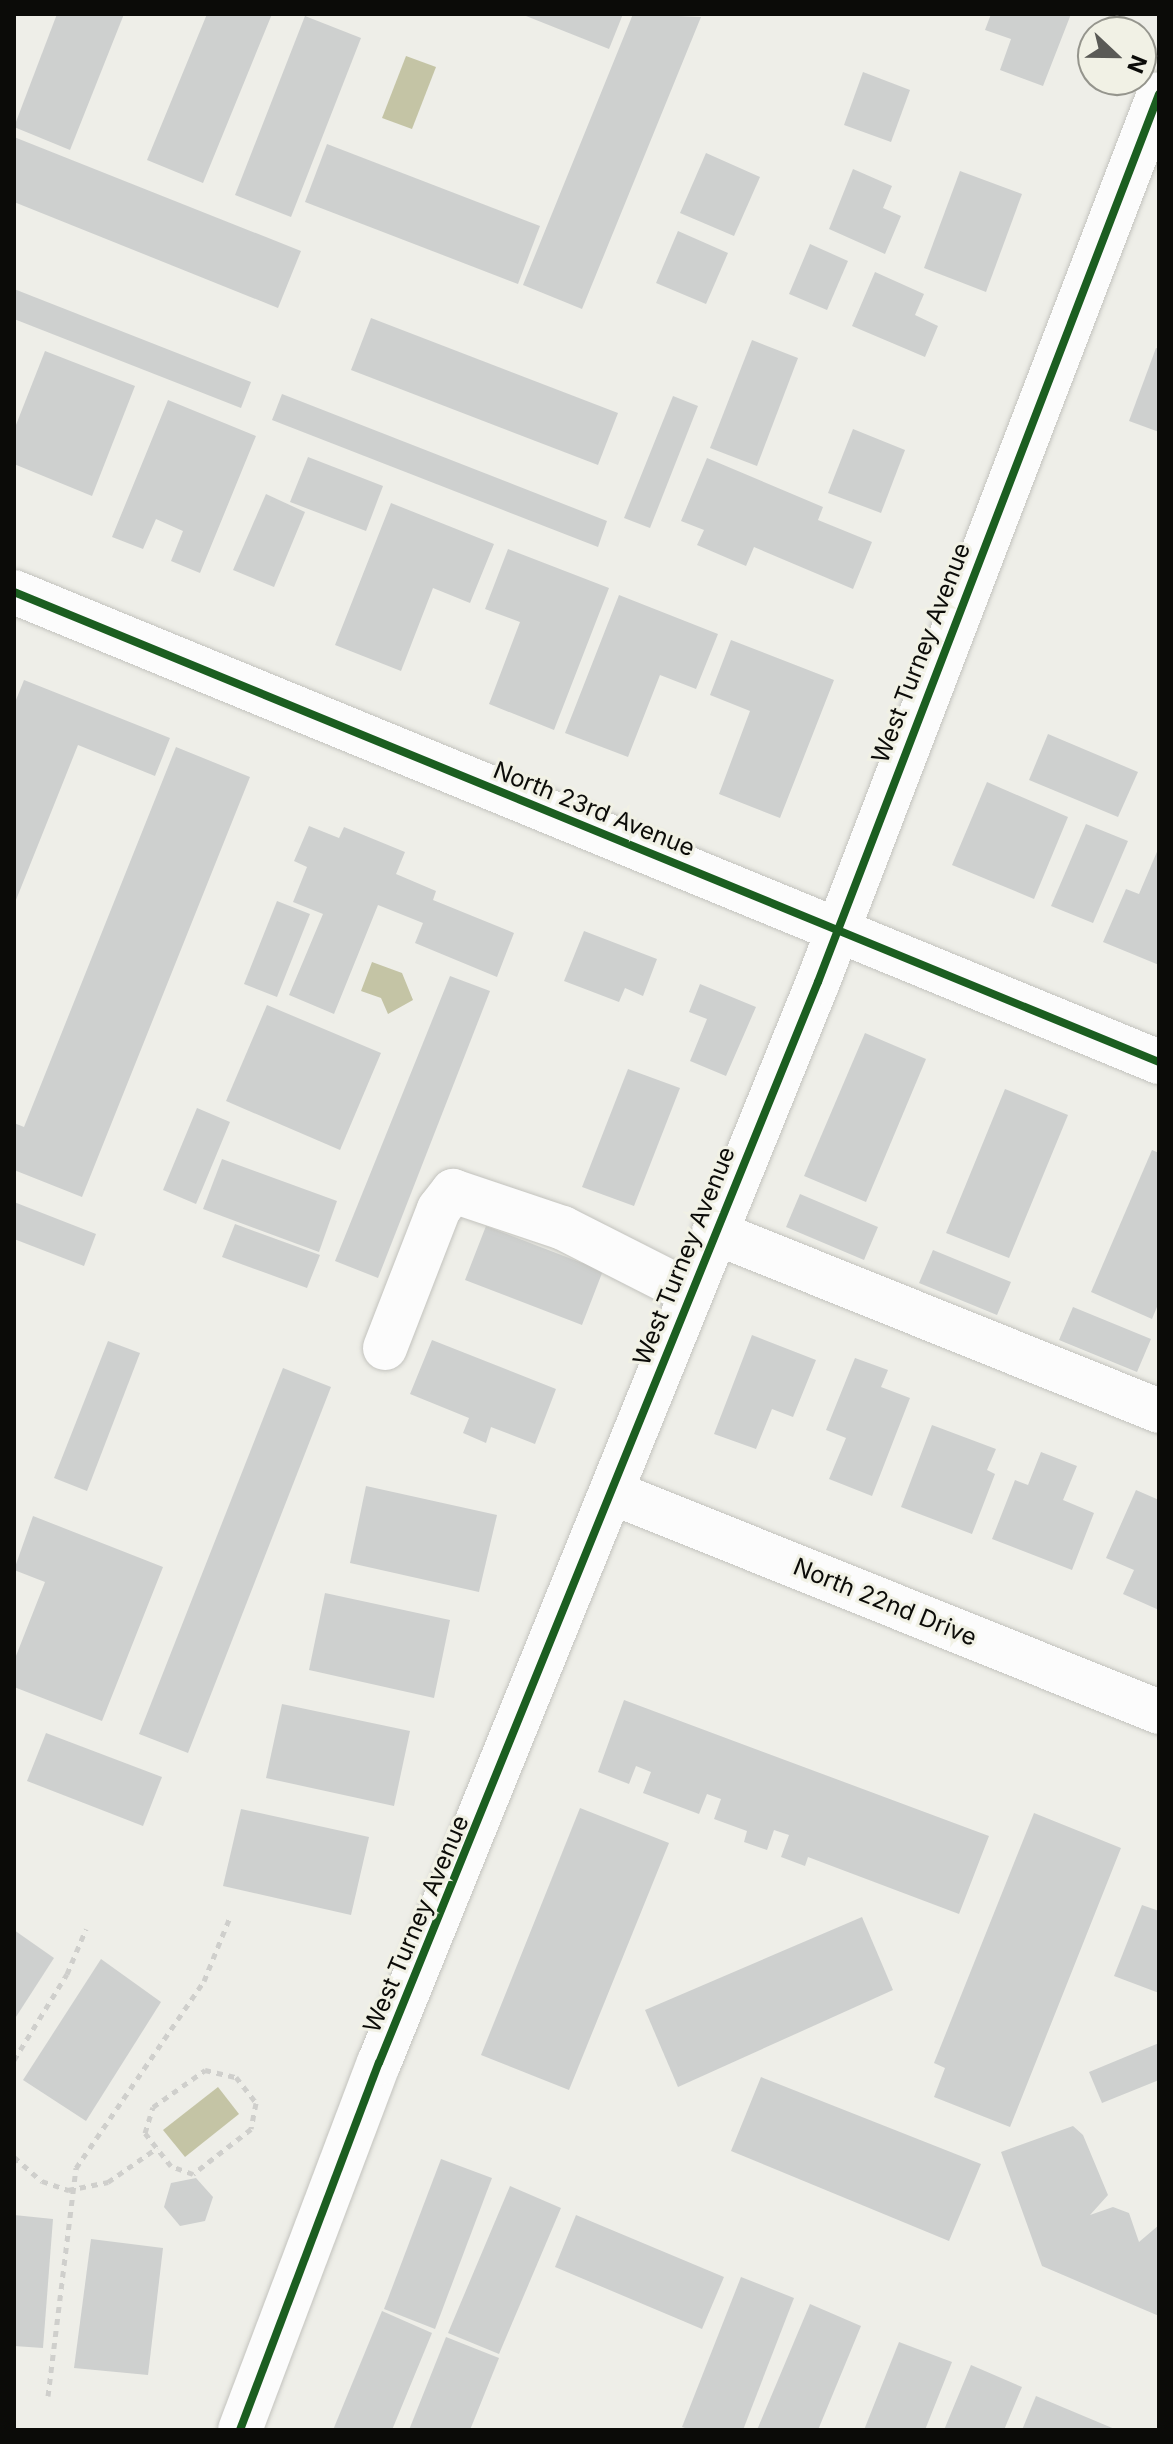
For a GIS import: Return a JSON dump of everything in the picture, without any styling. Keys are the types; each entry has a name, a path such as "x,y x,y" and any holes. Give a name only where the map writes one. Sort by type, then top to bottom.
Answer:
{"street":[{"name":"West Turney Avenue","path":"240,2430 379,2063 835,929 1159,94"},
{"name":"North 23rd Avenue","path":"14,592 1159,1062"},
{"path":"385,1348 439,1209 453,1191 563,1228 689,1292"},
{"path":"714,1232 1159,1411"},
{"name":"North 22nd Drive","path":"611,1492 1159,1712"}],"path":[{"path":"48,2396 76,2168 204,1981 230,1917"},
{"path":"14,2060 67,1974 86,1929"},
{"path":"205,2070 236,2077 256,2103 251,2129 193,2174 171,2166 157,2148 145,2133 153,2107 205,2070"},
{"path":"14,2157 42,2181 74,2189 108,2182 157,2148"}],"shaded area":[{"path":"406,56 436,67 412,129 382,118"},
{"path":"372,962 402,973 413,1000 388,1014 381,998 361,991"},
{"path":"218,2087 239,2114 185,2157 163,2130"}],"building":[{"path":"57,14 124,14 70,150 14,127"},
{"path":"207,14 272,14 203,183 147,160"},
{"path":"521,14 623,14 609,49"},
{"path":"633,14 701,17 582,309 523,285"},
{"path":"991,14 1071,14 1043,86 1000,70 1011,39 985,30"},
{"path":"305,16 361,38 291,217 235,195"},
{"path":"863,72 910,90 891,142 844,125"},
{"path":"14,137 301,251 278,308 14,202"},
{"path":"327,144 540,226 518,284 305,202"},
{"path":"706,153 760,177 734,236 680,213"},
{"path":"853,169 892,186 883,208 901,216 885,254 829,229"},
{"path":"960,171 1022,194 986,292 924,268"},
{"path":"678,231 728,253 706,304 656,283"},
{"path":"810,244 848,261 827,310 789,294"},
{"path":"875,272 924,294 915,315 938,326 925,357 852,326"},
{"path":"14,289 251,382 241,408 14,319"},
{"path":"371,318 618,413 598,465 351,370"},
{"path":"752,340 798,358 757,466 710,448"},
{"path":"1156,348 1159,349 1159,432 1129,421"},
{"path":"45,351 135,386 92,496 14,464 14,430"},
{"path":"282,394 607,521 598,547 272,420"},
{"path":"673,396 698,406 650,528 624,518"},
{"path":"168,400 256,436 200,573 171,561 183,531 156,519 143,549 112,537"},
{"path":"853,429 905,450 881,513 828,493"},
{"path":"308,457 383,486 366,531 290,502"},
{"path":"707,458 823,507 818,520 872,542 853,589 754,547 746,566 697,545 704,530 681,521"},
{"path":"266,494 305,512 274,587 233,570"},
{"path":"391,503 494,544 470,603 433,588 401,671 335,645"},
{"path":"508,549 609,588 554,730 489,704 520,622 485,609"},
{"path":"619,595 718,634 696,689 660,675 628,757 565,733"},
{"path":"731,640 834,680 780,818 719,794 750,711 710,695"},
{"path":"24,680 170,738 155,776 78,745 14,905 14,705"},
{"path":"1048,734 1138,772 1118,817 1029,780"},
{"path":"176,747 250,777 82,1197 14,1170 14,1123 24,1127"},
{"path":"987,782 1068,817 1034,899 952,865"},
{"path":"1086,824 1128,841 1093,923 1051,906"},
{"path":"309,826 339,838 344,827 405,852 396,874 436,891 433,900 514,933 497,977 415,943 423,923 378,905 334,1014 289,995 323,914 293,902 307,867 294,861"},
{"path":"1159,847 1159,965 1103,942 1126,889 1139,894"},
{"path":"277,901 310,914 277,997 244,984"},
{"path":"584,931 657,959 643,996 625,988 619,1002 564,981"},
{"path":"450,976 490,991 378,1278 335,1261"},
{"path":"700,984 756,1007 726,1076 690,1061 707,1019 689,1012"},
{"path":"267,1005 381,1053 340,1150 226,1101"},
{"path":"865,1033 926,1059 866,1202 804,1176"},
{"path":"628,1069 680,1088 634,1206 582,1187"},
{"path":"1005,1089 1068,1115 1009,1258 946,1233"},
{"path":"197,1108 230,1122 196,1204 163,1190"},
{"path":"1152,1150 1159,1153 1159,1302 1152,1319 1091,1292"},
{"path":"222,1159 337,1201 319,1252 203,1209"},
{"path":"800,1194 878,1227 864,1260 786,1227"},
{"path":"14,1202 96,1234 84,1266 14,1239"},
{"path":"235,1224 320,1255 307,1288 222,1257"},
{"path":"486,1226 582,1263 589,1247 609,1255 582,1325 465,1280"},
{"path":"933,1250 1011,1282 997,1315 919,1283"},
{"path":"1073,1307 1151,1339 1137,1372 1059,1340"},
{"path":"752,1335 816,1360 793,1417 772,1409 756,1449 714,1434"},
{"path":"432,1340 556,1389 535,1444 491,1427 486,1443 463,1433 469,1418 410,1394"},
{"path":"108,1341 140,1353 87,1491 54,1478"},
{"path":"855,1358 888,1370 881,1387 910,1398 872,1496 829,1479 846,1438 826,1430"},
{"path":"283,1368 331,1387 188,1753 139,1734"},
{"path":"932,1425 996,1449 987,1470 995,1474 972,1534 901,1507"},
{"path":"1041,1452 1077,1466 1063,1500 1094,1513 1072,1570 992,1539 1015,1480 1028,1485"},
{"path":"366,1486 497,1515 479,1592 350,1563"},
{"path":"1136,1490 1159,1500 1159,1610 1123,1594 1134,1570 1106,1558"},
{"path":"33,1516 163,1567 102,1721 14,1687 14,1661 45,1582 14,1570"},
{"path":"325,1593 450,1620 434,1698 309,1670"},
{"path":"624,1700 989,1836 959,1914 808,1857 805,1866 781,1857 789,1835 774,1830 767,1850 744,1842 747,1831 714,1819 721,1799 707,1794 699,1814 643,1793 651,1772 636,1766 629,1784 598,1772"},
{"path":"282,1704 410,1731 394,1806 266,1778"},
{"path":"46,1733 162,1777 143,1826 27,1781"},
{"path":"580,1808 669,1843 569,2090 481,2055"},
{"path":"241,1809 369,1837 351,1915 223,1886"},
{"path":"1034,1813 1121,1848 1010,2127 934,2097 945,2068 934,2063"},
{"path":"1142,1905 1159,1911 1159,1993 1114,1976"},
{"path":"862,1917 893,1990 678,2087 645,2010"},
{"path":"14,1930 54,1958 14,2020"},
{"path":"101,1959 161,2002 86,2121 23,2080"},
{"path":"1159,2043 1159,2080 1102,2103 1089,2072"},
{"path":"761,2077 981,2164 949,2241 731,2151"},
{"path":"1073,2126 1083,2135 1108,2195 1090,2215 1113,2207 1129,2213 1139,2242 1159,2225 1159,2316 1042,2266 1001,2152"},
{"path":"441,2159 492,2178 435,2329 384,2309"},
{"path":"196,2178 213,2197 205,2221 180,2226 164,2207 171,2183"},
{"path":"510,2186 561,2208 499,2354 448,2333"},
{"path":"14,2215 53,2219 43,2348 14,2346"},
{"path":"576,2215 724,2277 702,2329 555,2267"},
{"path":"91,2239 163,2248 148,2375 74,2368"},
{"path":"741,2277 794,2298 743,2430 691,2430 682,2427"},
{"path":"810,2304 861,2326 818,2430 757,2430"},
{"path":"382,2311 432,2333 392,2430 333,2430"},
{"path":"446,2337 499,2358 470,2430 409,2430"},
{"path":"899,2342 952,2362 925,2430 864,2430"},
{"path":"971,2365 1022,2387 1004,2430 944,2430"},
{"path":"1036,2396 1117,2430 1022,2430"}],"cycle path":[{"path":"240,2430 379,2063 818,982 1159,94"},
{"path":"14,592 1159,1062"}]}
